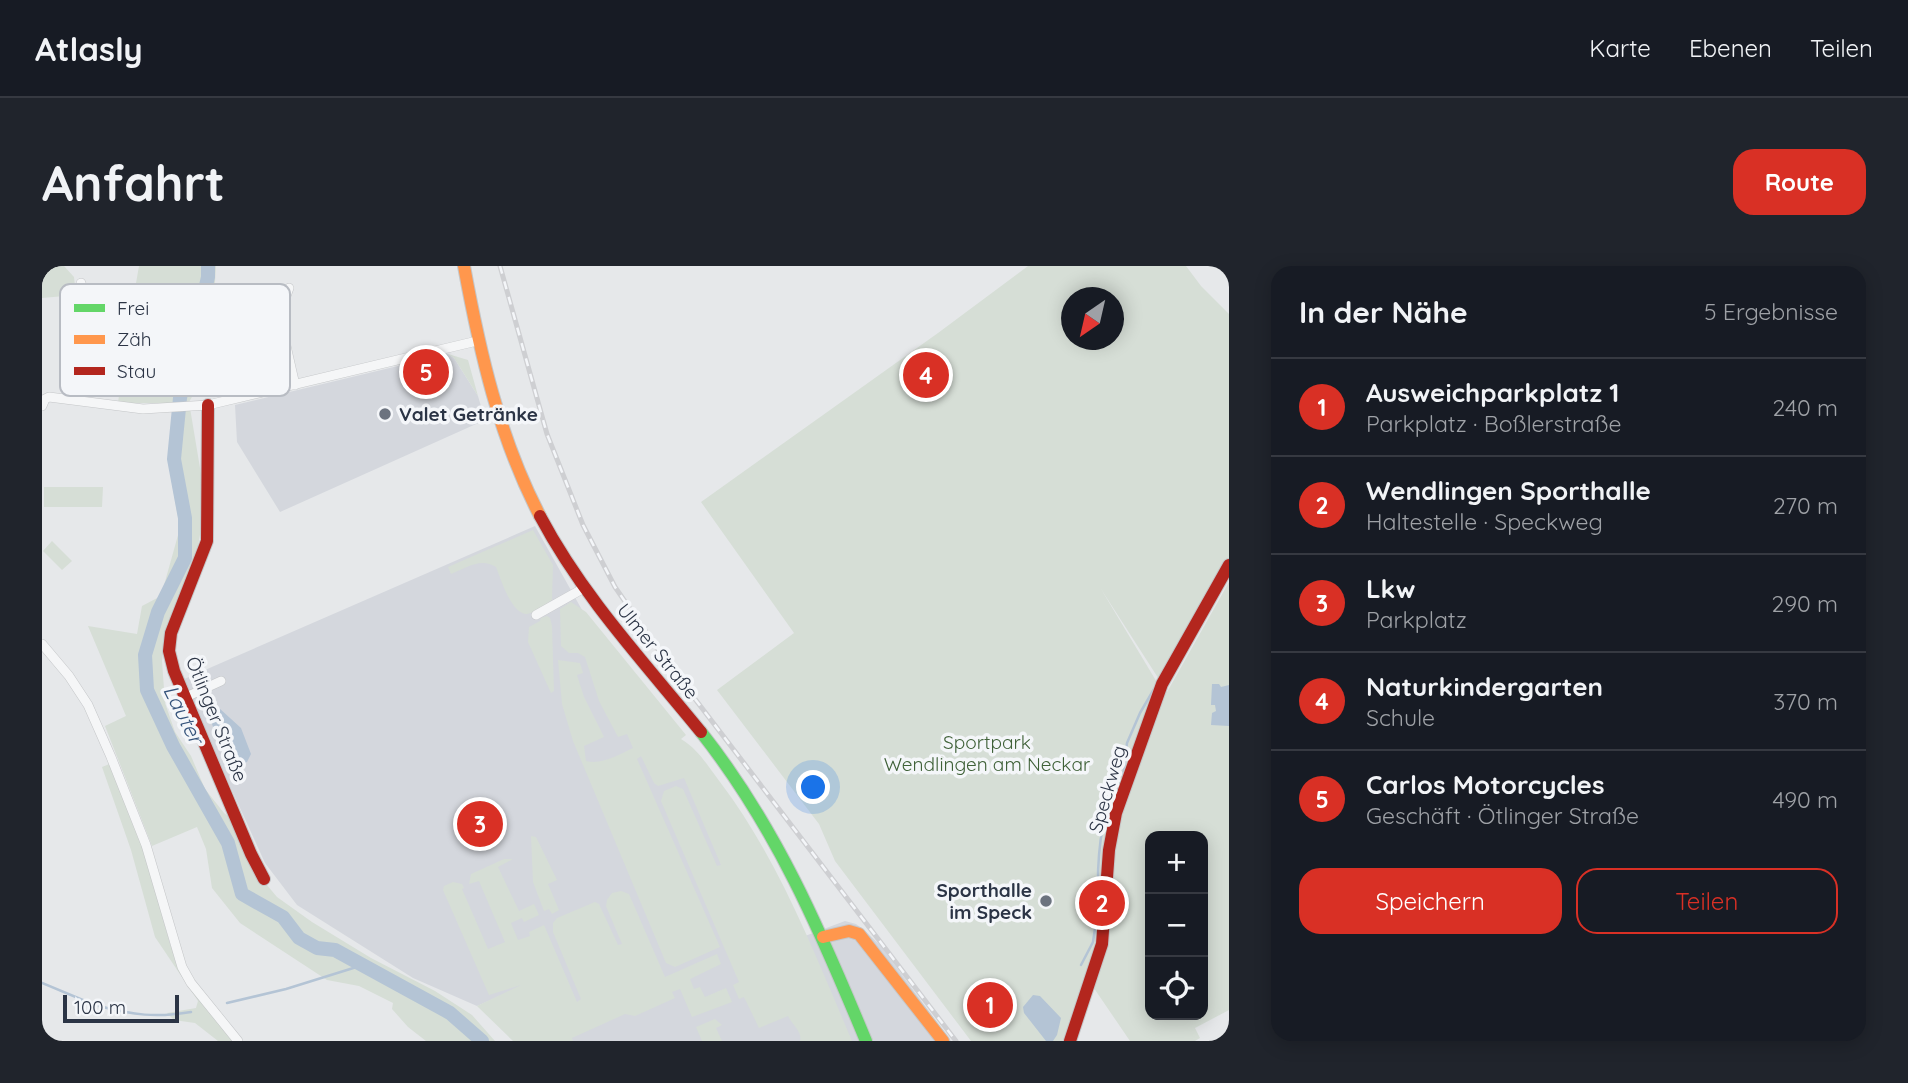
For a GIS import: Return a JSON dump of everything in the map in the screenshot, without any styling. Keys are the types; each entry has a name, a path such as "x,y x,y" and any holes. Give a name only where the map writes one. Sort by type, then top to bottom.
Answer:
{"street":[{"name":"Ulmer Straße","path":"464,266 477,341 502,428 530,494 584,588 750,799 786,860 823,937 866,1041"},
{"path":"290,386 477,341"},
{"path":"290,363 295,385"},
{"path":"74,396 74,400"},
{"path":"42,406 48,397 143,409 167,409 208,405 247,396"},
{"name":"Ötlinger Straße","path":"208,405 207,541 202,563 173,626 169,647 174,671 264,879"},
{"name":"Speckweg","path":"1070,1041 1102,944 1116,813 1162,684 1229,565"},
{"path":"536,615 584,588"},
{"path":"42,644 69,676 88,705 146,845 182,967 191,983 238,1041"},
{"path":"186,697 221,681"},
{"path":"823,937 849,931 859,934 943,1041"}],"shaded area":[{"path":"448,354 454,358 478,396 485,420 280,512 237,442 235,405 273,396 290,396 290,392"},
{"path":"535,526 600,642 805,936 845,921 856,924 880,945 951,1041 557,1041 529,983 477,1006 413,978 297,905 265,863 182,680"}],"green space":[{"path":"42,266 64,266 74,277 75,284 60,284 60,296 42,298"},
{"path":"139,266 216,266 215,284 136,284"},
{"name":"Sportpark Wendlingen am Neckar","path":"1028,266 1186,266 1201,286 1229,314 1229,565 1162,684 1101,589 1158,684 1167,692 1229,582 1229,1010 1195,1028 1200,1038 1195,1041 1130,1041 1087,978 1066,1041 971,1041 835,861 819,824 717,690 794,633 701,502"},
{"path":"448,354 468,360 478,396 454,358"},
{"path":"119,396 193,396 189,402 203,486 201,529 195,563 165,636 162,661 165,703 175,732 191,756 205,789 235,822 261,878 277,897 371,958 435,991 472,1015 495,1041 426,1041 408,1027 392,1009 393,1003 359,986 327,980 240,923 212,888 206,849 197,827 152,846 105,726 126,716 88,626 137,634 142,606 161,596 180,528 171,478 173,415 169,403 118,403"},
{"path":"44,487 103,487 102,507 44,507"},
{"path":"533,530 553,565 552,600 533,612 527,614 516,608 507,595 496,567 490,564 474,564 451,574 448,567"},
{"path":"52,541 72,561 62,570 43,551"},
{"path":"571,602 586,612 686,735 681,739 702,758 741,812 794,907 852,1041 800,1041 799,1032 788,1016 759,1028 744,997 739,999 733,985 739,982 661,801 664,791 676,786 683,789 717,866 721,865 684,778 658,786 641,756 637,759 720,947 675,967 666,963 573,741 562,704 558,660 580,663 583,673 577,675 584,697 604,737 584,746 586,761 604,760 633,748 627,734 618,737 599,701 585,657 578,653 569,653 561,646 560,609"},
{"path":"547,616 552,626 554,691 551,693 528,642 529,627"},
{"path":"112,763 143,843 170,944 179,965 234,1041 218,1041 195,1023 174,1020 167,1013 196,1008 198,1001 155,937 131,850 102,767"},
{"path":"531,836 536,837 557,880 548,884 559,910 552,914 549,909 544,911 533,882"},
{"path":"504,859 513,859 498,867 519,911 534,904 539,915 524,922 522,918 511,923 518,940 530,936 529,932 544,925 577,1002 581,999 553,932 553,923 557,918 595,902 599,904 618,945 622,944 606,906 612,893 621,891 629,894 665,977 717,954 721,964 690,979 694,989 700,987 705,997 726,988 732,1002 692,1017 680,989 672,992 675,998 635,1016 625,1014 572,1038 573,1041 513,1041 477,1006 521,985 489,995 443,890 444,886 453,882 462,884 488,949 505,942 479,881 469,884 471,874"},
{"path":"715,1019 722,1025 716,1028 722,1041 702,1041 696,1027"}],"water":[{"path":"1212,684 1219,684 1221,687 1229,685 1229,726 1211,725 1212,713 1216,711 1215,705 1211,705"},
{"path":"219,708 241,728 251,754 247,762 239,765 224,756 209,716 212,710"},
{"path":"1033,995 1040,996 1061,1018 1053,1041 1046,1041 1024,1013 1023,1007"}],"waterway":[{"name":"Lauter","path":"206,284 208,266"},
{"name":"Lauter","path":"180,396 174,459 185,518 185,558 158,612 145,655 147,690 173,746 228,843 242,894 283,917 299,938 317,948 335,950 450,1013 482,1041"},
{"path":"1123,777 1127,743 1154,689"},
{"path":"1098,903 1103,826 1118,785"},
{"path":"1081,965 1093,942 1097,915"},
{"path":"227,1003 286,989 363,965"},
{"path":"42,983 90,1003"},
{"path":"99,1006 145,1015 191,1012"}],"railway":[{"path":"500,266 547,434 583,525 615,587 666,661 956,1041"}],"traffic: fast":[{"path":"701,732 728,768 774,842 813,920 866,1041"}],"traffic: slow":[{"path":"464,266 477,331 502,425 540,516"},
{"path":"823,937 849,931 859,934 943,1041"}],"traffic: jam":[{"path":"208,405 207,541 171,633 169,651 174,671 264,879"},
{"path":"540,516 575,574 595,601 701,732"},
{"path":"1070,1041 1102,944 1109,850 1116,813 1162,684 1229,565"}],"place":[{"name":"Carlos Motorcycles","path":"426,372"},
{"name":"Naturkindergarten","path":"926,375"},
{"name":"Valet Getränke","path":"385,414"},
{"name":"Lkw","path":"480,824"},
{"name":"Sporthalle im Speck","path":"1046,901"},
{"name":"Wendlingen Sporthalle","path":"1102,903"},
{"name":"Ausweichparkplatz 1","path":"990,1005"}]}
